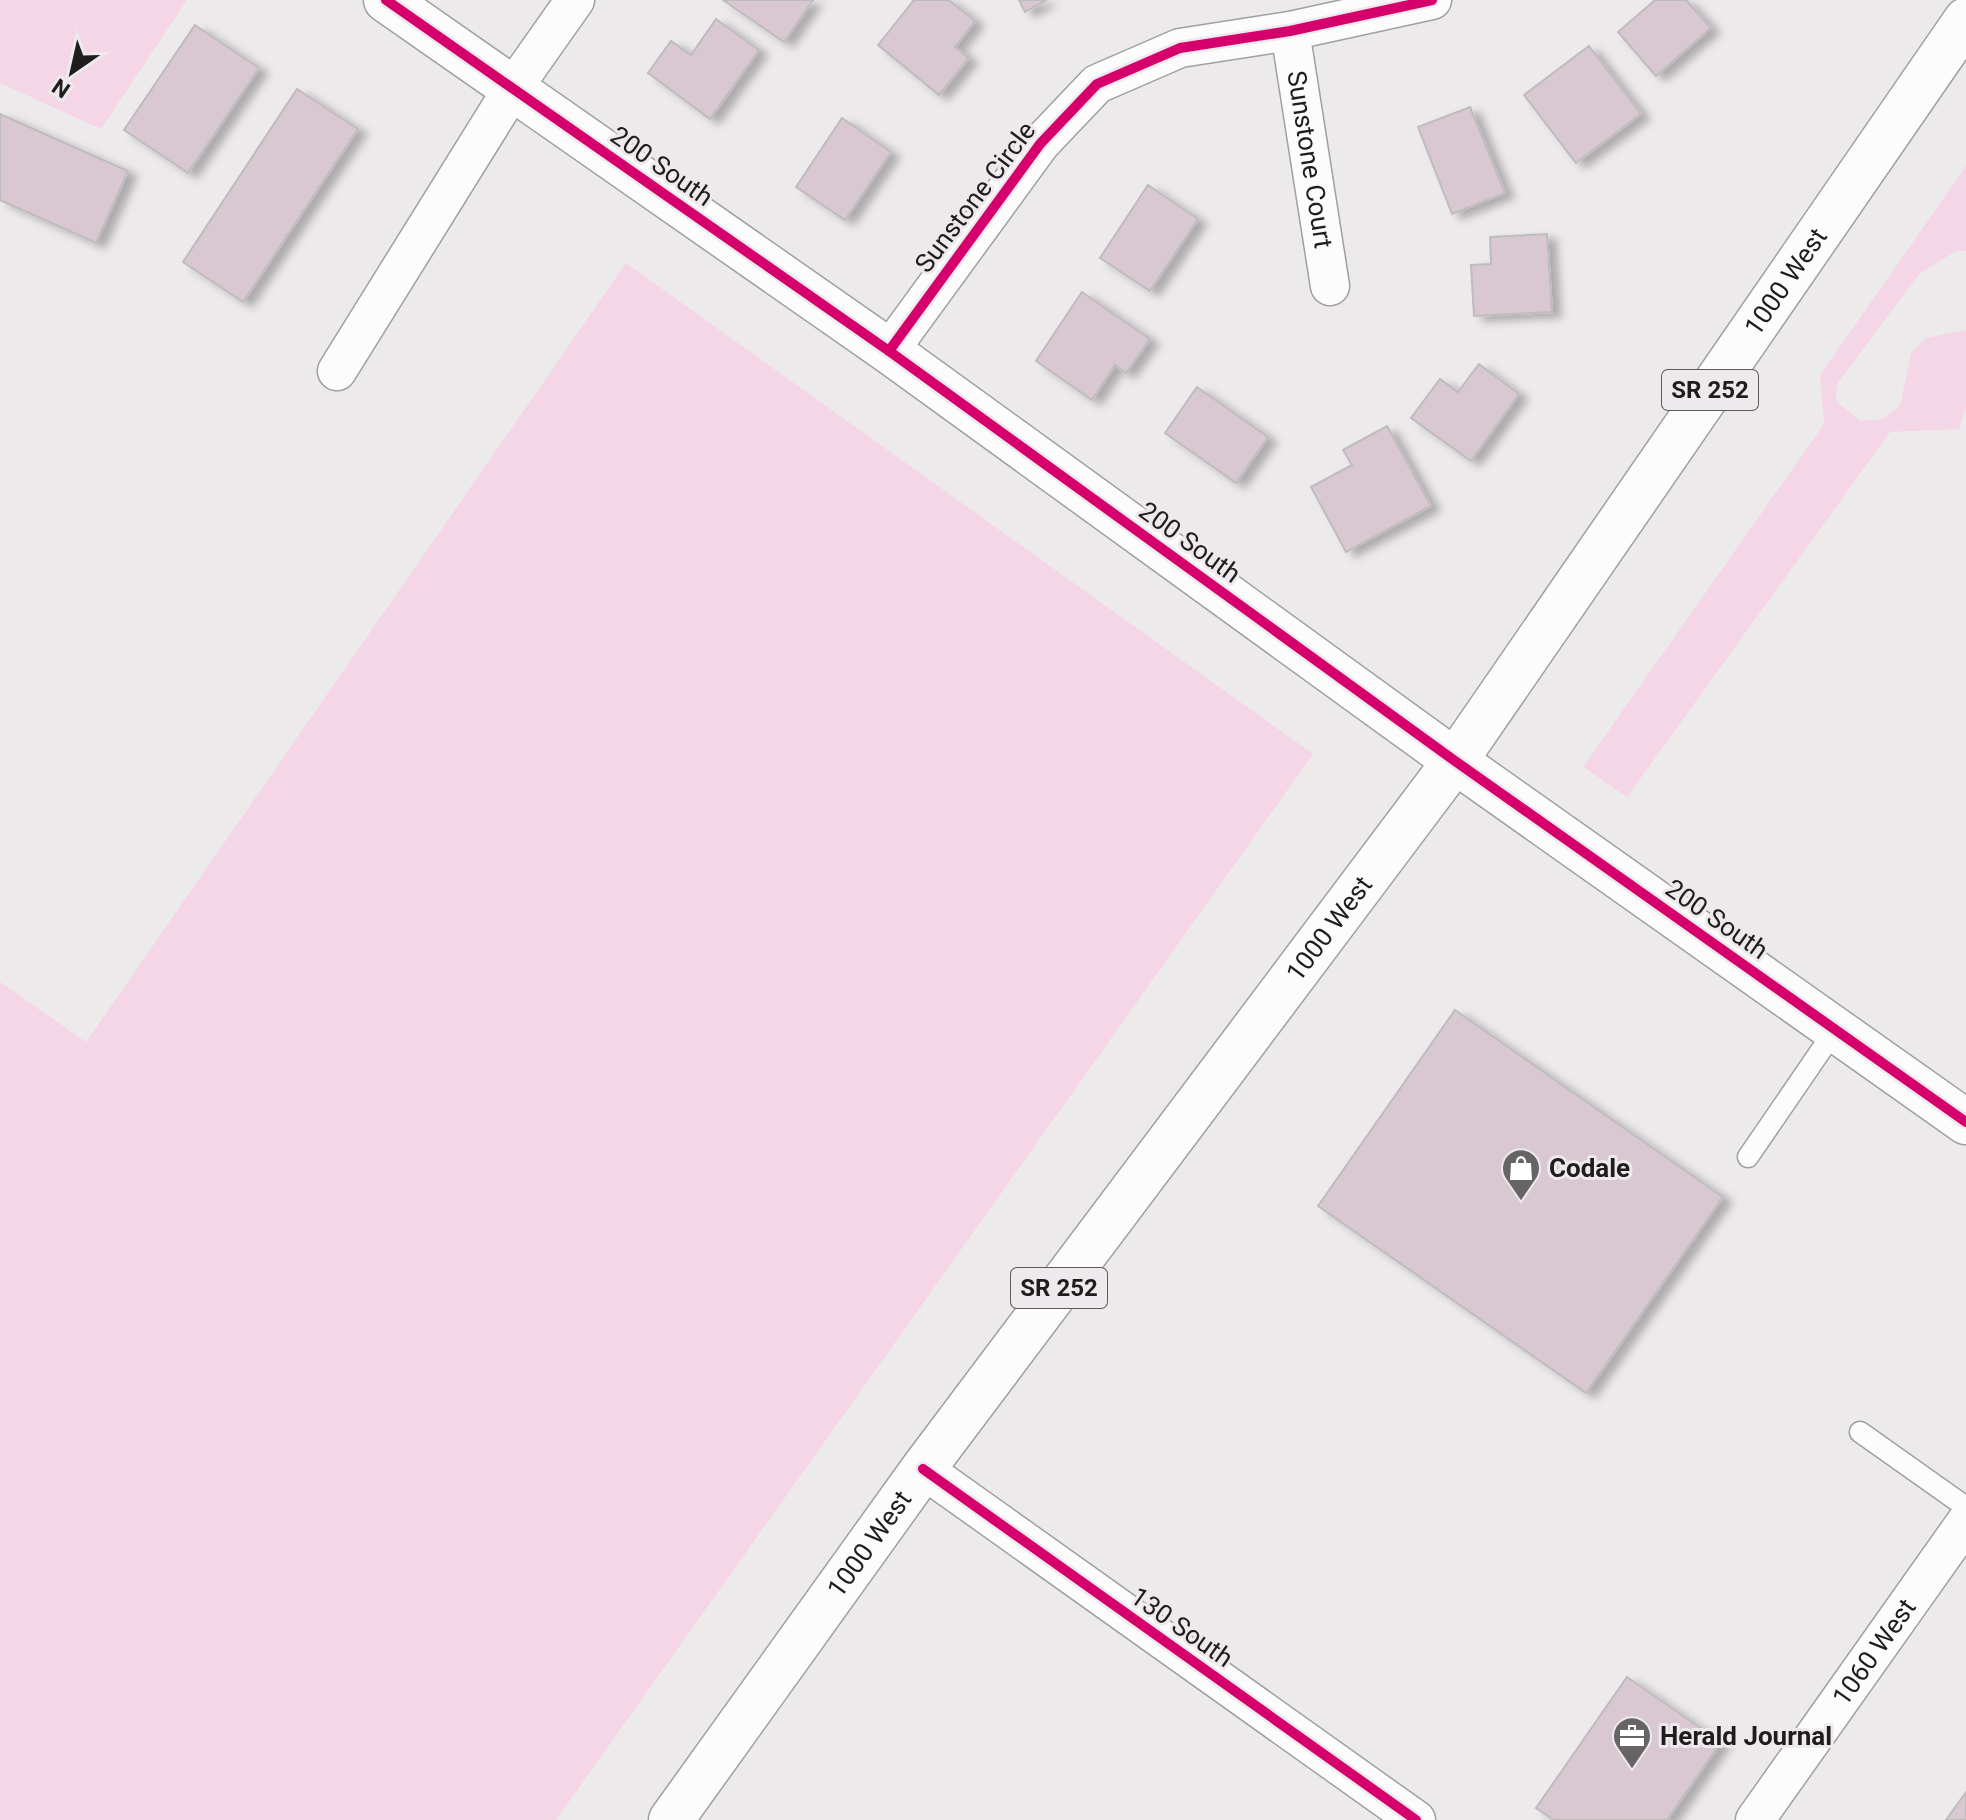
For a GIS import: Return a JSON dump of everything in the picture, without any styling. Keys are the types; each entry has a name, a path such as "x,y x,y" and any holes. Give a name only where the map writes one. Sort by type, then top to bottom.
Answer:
{"main road":[{"name":"200 South","path":"386,0 889,351 1455,761 1966,1122"},
{"name":"1000 West","path":"671,1820 923,1469 1455,761 1966,20"}],"street":[{"path":"337,371 513,88 575,0"},
{"name":"Sunstone Circle","path":"889,351 1040,144 1097,84 1180,48 1290,31 1432,0"},
{"name":"Sunstone Court","path":"1290,31 1330,286"},
{"name":"130 South","path":"923,1469 1416,1820"},
{"name":"1060 West","path":"1755,1820 1966,1522"}],"lane":[{"path":"1748,1157 1835,1030"},
{"path":"1860,1432 1966,1507"}],"shaded area":[{"path":"0,0 187,0 101,129 0,83"},
{"path":"1966,166 1966,251 1956,251 1919,274 1837,384 1836,401 1860,421 1882,419 1900,406 1911,353 1925,338 1966,330 1966,408 1959,429 1890,432 1627,797 1583,767 1824,424 1820,375"},
{"path":"626,263 1313,754 556,1820 0,1820 0,982 86,1042"}],"building":[{"path":"723,0 813,0 784,42"},
{"path":"914,0 949,0 975,21 955,47 969,58 939,95 878,45"},
{"path":"1019,0 1047,0 1025,12"},
{"path":"1655,0 1686,0 1711,28 1656,76 1618,32"},
{"path":"716,19 759,50 710,119 648,73 671,41 691,55"},
{"path":"195,25 259,68 188,173 124,130"},
{"path":"1589,46 1641,114 1576,163 1524,95"},
{"path":"297,89 358,129 243,302 183,262"},
{"path":"1470,107 1505,193 1452,214 1418,127"},
{"path":"0,114 128,171 96,243 0,200"},
{"path":"842,118 891,152 845,220 796,187"},
{"path":"1148,185 1198,219 1150,291 1100,258"},
{"path":"1547,234 1552,312 1474,316 1471,265 1491,264 1490,237"},
{"path":"1082,292 1150,339 1126,373 1115,365 1092,400 1036,361"},
{"path":"1479,364 1519,394 1471,461 1411,418 1440,379 1458,392"},
{"path":"1197,387 1268,437 1236,483 1165,433"},
{"path":"1387,426 1431,506 1346,552 1311,487 1352,465 1343,450"},
{"name":"Codale","path":"1455,1010 1723,1197 1586,1393 1318,1206"},
{"name":"Herald Journal","path":"1627,1677 1721,1742 1667,1820 1554,1820 1536,1808"},
{"path":"1966,1792 1966,1820 1946,1820"}],"cycle path":[{"path":"386,0 889,351 1455,761 1966,1122"},
{"path":"889,351 1040,144 1097,84 1180,48 1290,31 1432,0"},
{"path":"923,1469 1416,1820"}],"place":[{"name":"Codale","path":"1521,1202"},
{"name":"Herald Journal","path":"1632,1770"}]}
